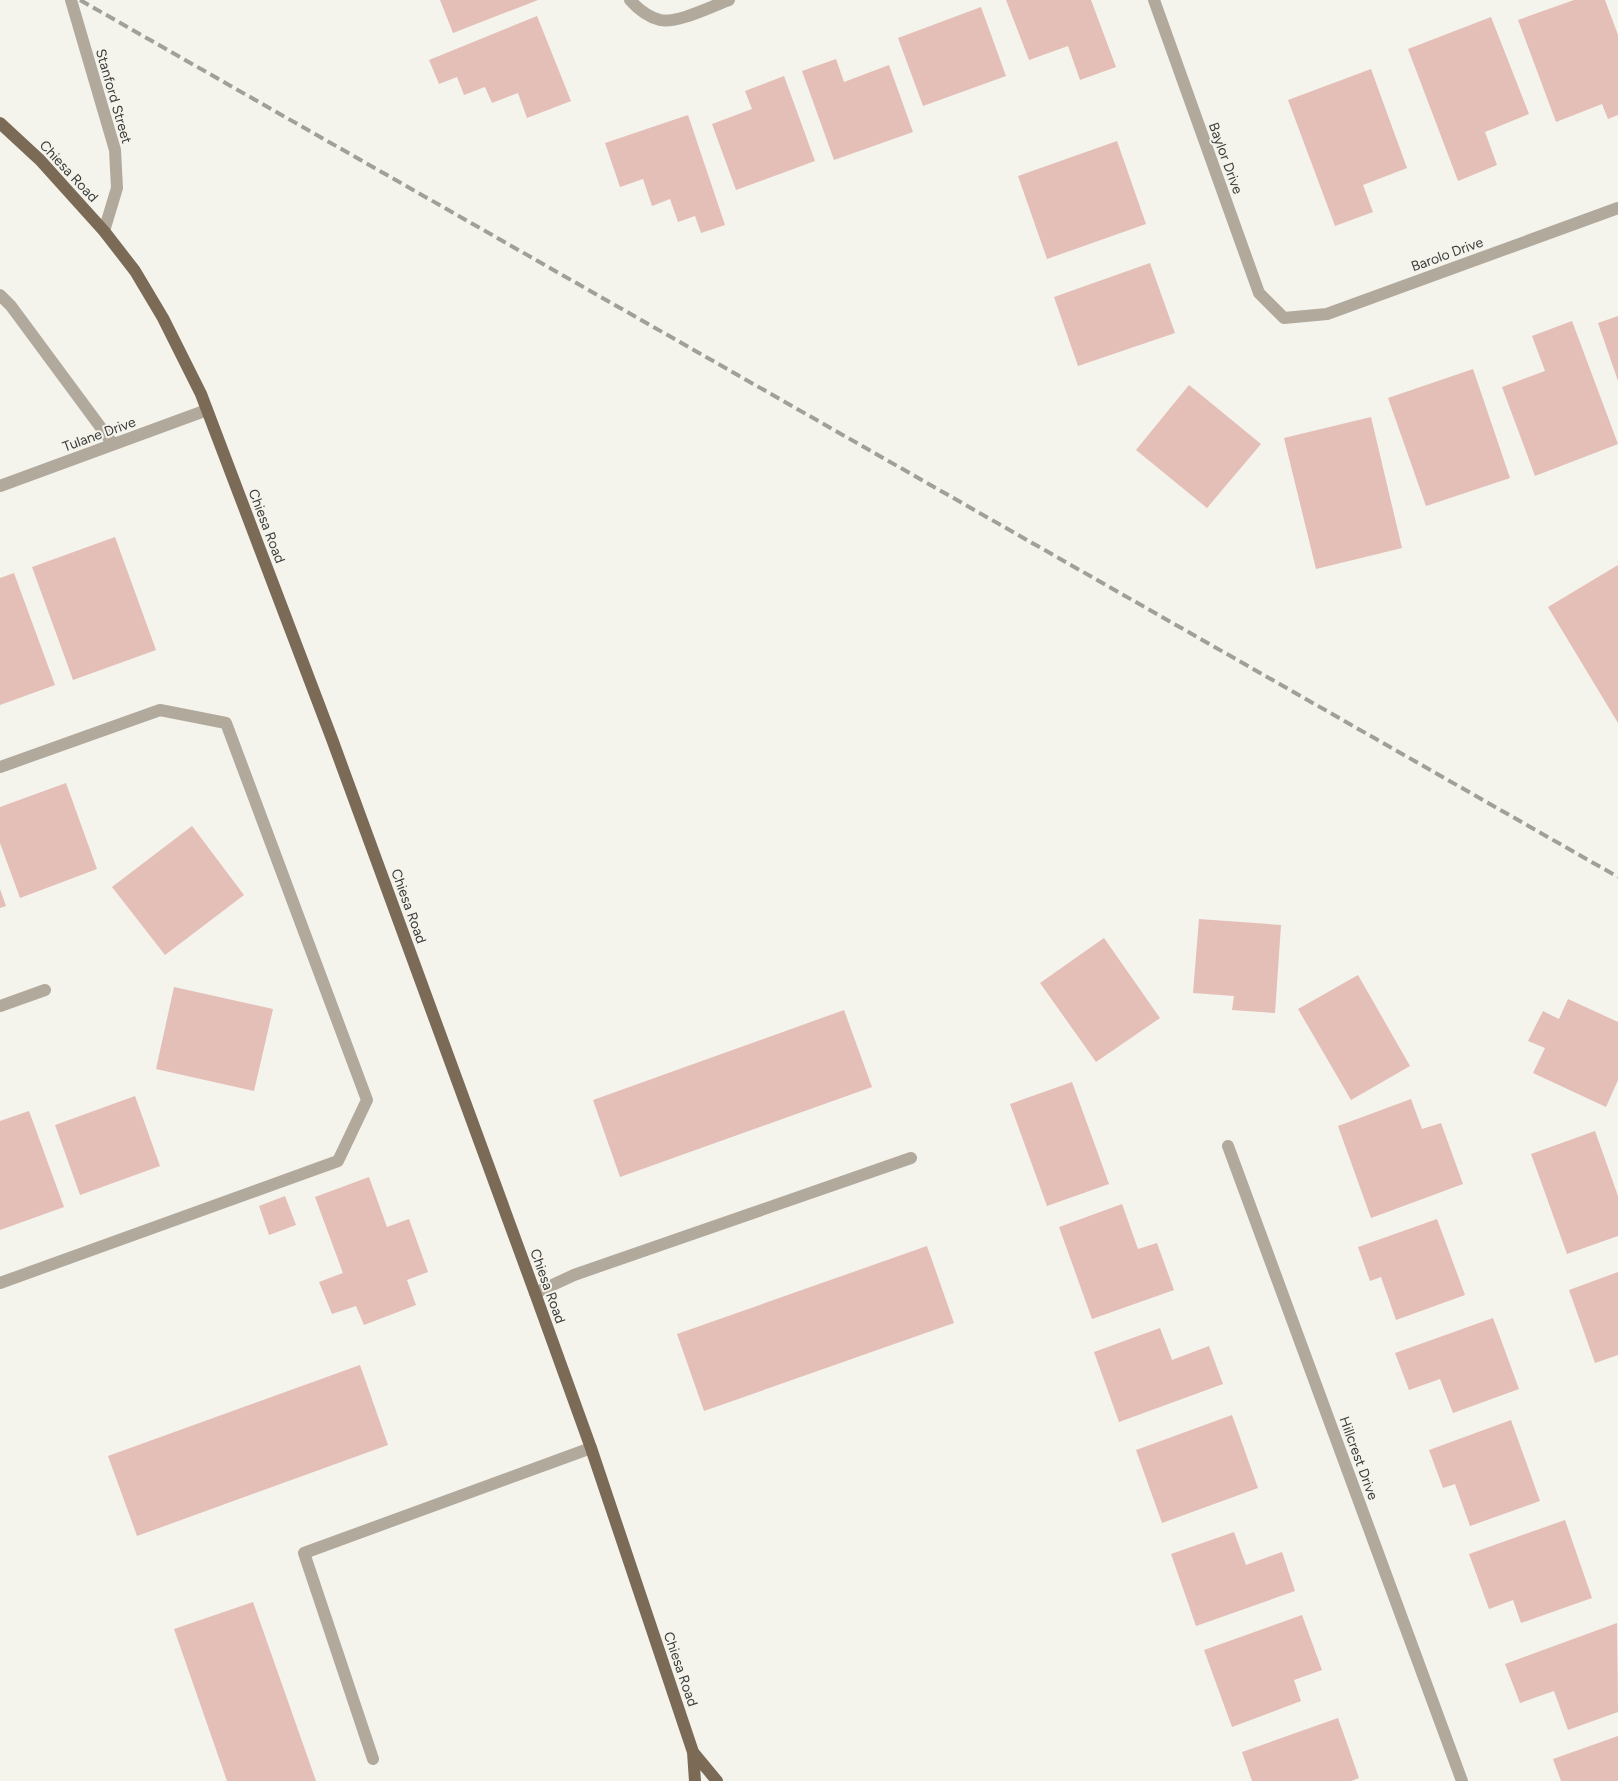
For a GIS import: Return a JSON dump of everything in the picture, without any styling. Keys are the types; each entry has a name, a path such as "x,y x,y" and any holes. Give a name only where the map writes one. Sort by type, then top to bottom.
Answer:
{"main road":[{"name":"Chiesa Road","path":"0,123 40,160 104,231 135,271 163,318 202,394 335,749 591,1448 693,1752 695,1781"},
{"name":"Chiesa Road","path":"693,1752 717,1781"}],"street":[{"name":"Stanford Street","path":"71,0 115,150 117,188 104,231"},
{"path":"630,0 639,10 661,20 677,19 729,0"},
{"name":"Baylor Drive","path":"1154,0 1259,293 1284,318"},
{"name":"Barolo Drive","path":"1284,318 1327,314 1618,208"},
{"path":"0,295 11,306 113,444"},
{"name":"Tulane Drive","path":"0,486 207,410"},
{"path":"0,767 160,710 226,723 367,1100 338,1161 0,1283"},
{"path":"0,1006 45,990"},
{"name":"Hillcrest Drive","path":"1228,1146 1462,1781"},
{"path":"535,1293 574,1275 911,1158"},
{"path":"373,1759 304,1553 591,1448"}],"building":[{"path":"440,0 538,0 453,33"},
{"path":"1006,0 1091,0 1116,67 1080,80 1068,46 1029,60"},
{"path":"1574,0 1605,0 1618,35 1618,115 1608,119 1602,104 1556,122 1518,20"},
{"path":"981,7 1006,76 923,106 898,38"},
{"path":"537,16 571,101 527,118 518,93 492,103 485,87 464,95 457,77 439,84 429,60"},
{"path":"1491,17 1529,114 1485,132 1497,165 1458,181 1408,49"},
{"path":"836,59 844,82 889,65 913,132 834,160 802,71"},
{"path":"1371,69 1407,168 1363,185 1373,212 1335,226 1288,100"},
{"path":"784,76 815,161 736,190 712,124 752,109 745,91"},
{"path":"688,115 725,225 701,233 695,216 678,222 670,199 652,206 643,179 620,187 605,143"},
{"path":"1117,141 1146,224 1047,259 1018,176"},
{"path":"1150,263 1175,333 1078,366 1054,297"},
{"path":"1618,316 1618,381 1598,323"},
{"path":"1572,321 1618,444 1535,476 1502,387 1545,371 1532,336"},
{"path":"1473,369 1510,478 1426,506 1388,398"},
{"path":"1189,385 1261,444 1207,508 1136,450"},
{"path":"1371,417 1402,548 1316,569 1284,438"},
{"path":"115,537 156,650 73,680 32,567"},
{"path":"1618,565 1618,723 1548,607"},
{"path":"14,573 55,685 0,705 0,578"},
{"path":"66,783 97,869 20,898 0,843 0,807"},
{"path":"192,826 244,895 165,955 112,887"},
{"path":"0,889 6,906 0,908"},
{"path":"1199,919 1281,925 1275,1013 1232,1010 1234,996 1193,993"},
{"path":"1104,938 1160,1018 1096,1062 1040,983"},
{"path":"1358,975 1410,1066 1351,1100 1298,1009"},
{"path":"174,987 273,1009 254,1091 156,1069"},
{"path":"1568,999 1618,1022 1618,1080 1606,1107 1533,1073 1545,1048 1528,1041 1543,1011 1559,1019"},
{"path":"844,1010 872,1087 620,1177 593,1100"},
{"path":"1072,1082 1109,1184 1047,1206 1010,1104"},
{"path":"135,1096 160,1166 80,1195 55,1125"},
{"path":"1411,1099 1422,1129 1441,1123 1463,1184 1371,1218 1338,1126"},
{"path":"29,1111 64,1207 0,1230 0,1121"},
{"path":"1595,1131 1618,1196 1618,1236 1567,1254 1531,1154"},
{"path":"369,1177 387,1227 409,1219 428,1272 407,1280 416,1305 364,1325 356,1306 332,1314 319,1282 343,1273 315,1197"},
{"path":"285,1196 296,1225 269,1235 259,1206"},
{"path":"1122,1204 1138,1249 1157,1243 1174,1290 1092,1319 1059,1227"},
{"path":"1437,1219 1465,1295 1396,1320 1381,1277 1370,1281 1358,1247"},
{"path":"927,1246 954,1323 704,1411 677,1334"},
{"path":"1618,1272 1618,1355 1595,1363 1569,1290"},
{"path":"1493,1318 1519,1389 1453,1413 1440,1379 1409,1390 1395,1353"},
{"path":"1160,1328 1172,1360 1209,1346 1223,1384 1119,1422 1094,1352"},
{"path":"360,1365 388,1445 137,1536 108,1456"},
{"path":"1232,1415 1258,1488 1162,1523 1136,1450"},
{"path":"1511,1420 1540,1501 1470,1526 1455,1484 1443,1488 1429,1450"},
{"path":"1565,1520 1592,1598 1521,1623 1513,1600 1489,1609 1469,1554"},
{"path":"1234,1532 1246,1565 1282,1552 1295,1591 1196,1626 1171,1554"},
{"path":"253,1602 316,1781 227,1781 174,1629"},
{"path":"1302,1615 1322,1670 1294,1680 1301,1701 1232,1727 1204,1650"},
{"path":"1617,1623 1618,1712 1568,1730 1554,1691 1520,1703 1505,1664"},
{"path":"1338,1718 1359,1778 1351,1781 1252,1781 1242,1752"},
{"path":"1618,1736 1618,1781 1561,1781 1553,1759"}],"railway":[{"path":"80,0 1618,877"}]}
